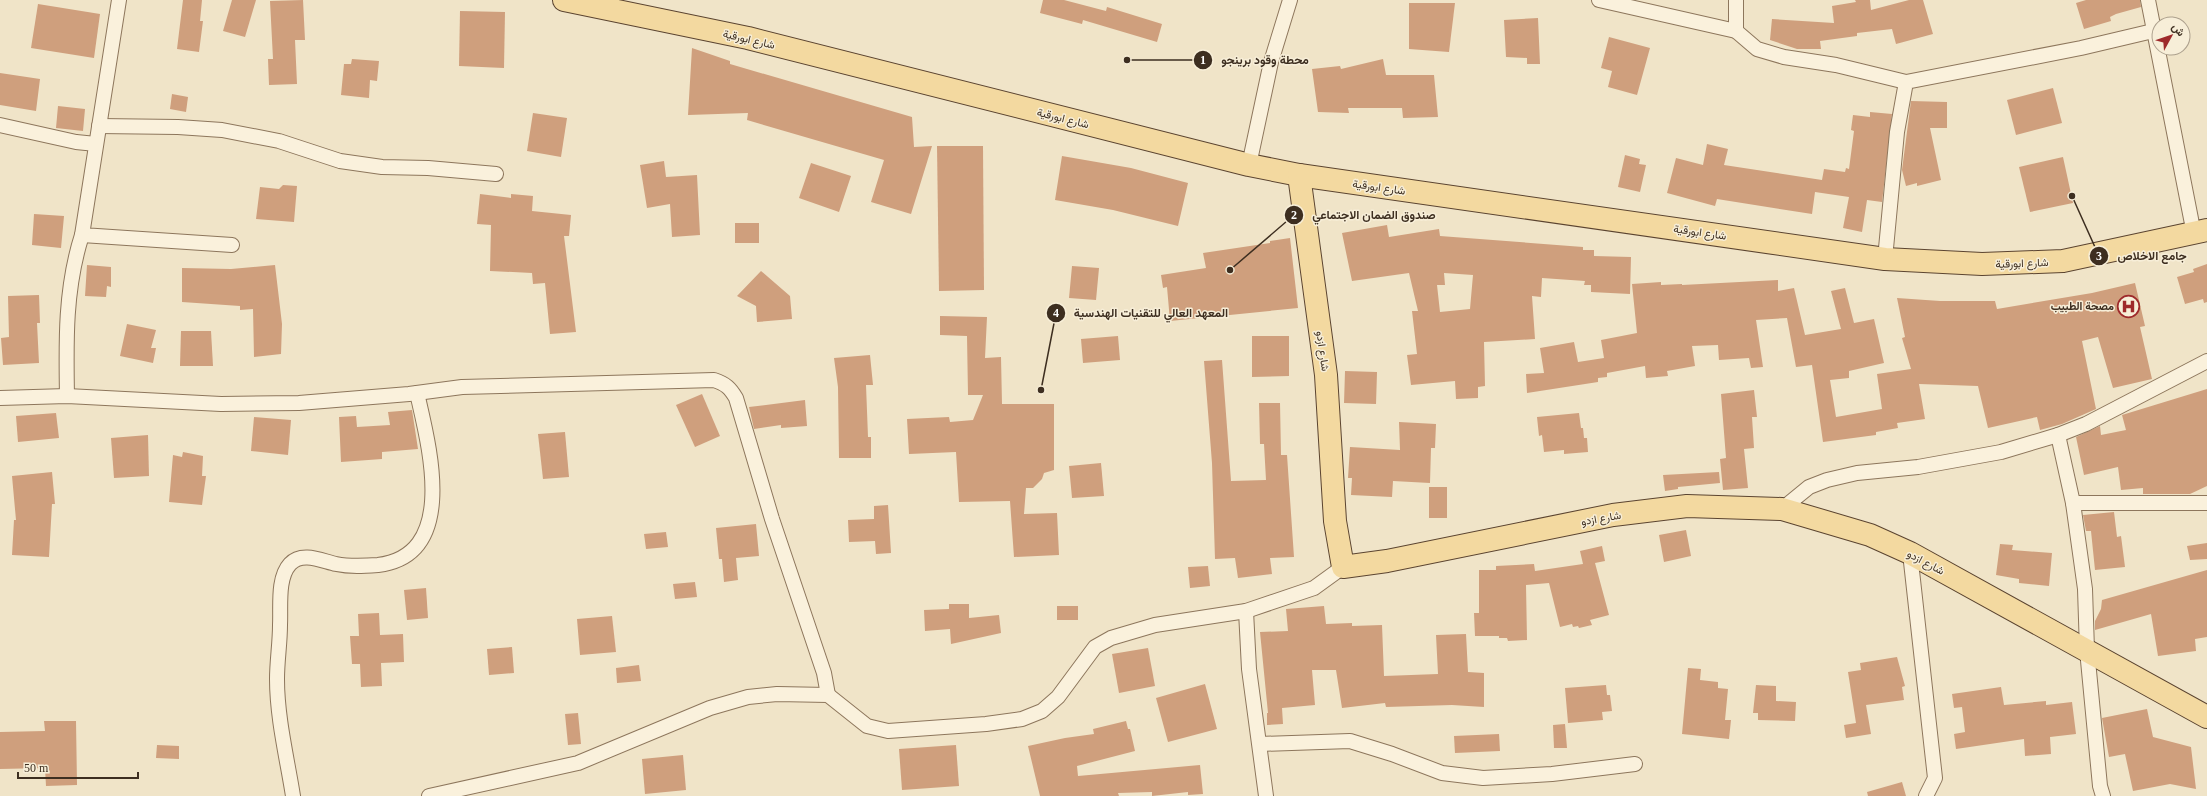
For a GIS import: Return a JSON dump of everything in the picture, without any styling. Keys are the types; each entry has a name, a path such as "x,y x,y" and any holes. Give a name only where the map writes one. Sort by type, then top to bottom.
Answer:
{"main road":[{"name":"شارع ابورقية","path":"564,0 748,38 1249,166 1299,176 1886,259 1982,264 2063,261 2200,232"},
{"name":"شارع ازدو","path":"1299,176 1326,375 1335,521 1343,567 1395,559 1613,515 1687,506 1782,509 1870,535 1910,553 2207,717"}],"street":[{"path":"67,396 68,301 73,262 82,235 119,0"},
{"path":"1249,166 1270,62 1290,0"},
{"path":"1599,0 1736,31 1757,49 1784,57 1836,65 1906,82 2080,48 2151,31"},
{"path":"1736,0 1736,31"},
{"path":"2148,0 2151,19"},
{"path":"2159,56 2200,232"},
{"path":"1886,259 1897,132 1906,82"},
{"path":"0,125 76,142 96,144"},
{"path":"99,126 178,127 222,130 279,141 340,161 382,168 428,168 496,174"},
{"path":"82,235 232,245"},
{"path":"1782,509 1809,487 1827,480 1857,472 1918,467 2001,452 2058,435 2086,424 2207,360"},
{"path":"0,398 67,396 221,404 299,403 418,393 462,387 714,380 724,383 731,389 736,398 772,520 824,673 828,695"},
{"path":"293,796 280,720 277,680 281,595 284,576 290,564 298,558 314,558 338,565 360,567 391,563 409,554 419,545 428,528 432,477 418,393"},
{"path":"2058,435 2073,503 2085,589 2086,650 2100,786 2104,796"},
{"path":"2073,503 2207,503"},
{"path":"1910,553 1935,778 1926,796"},
{"path":"433,795 578,763 710,708 748,697 777,694 828,695 867,726 888,731 986,724 1022,719 1042,711 1058,697 1095,647 1111,638 1155,625 1246,611 1314,588 1343,567"},
{"path":"1246,611 1249,669 1266,796"},
{"path":"1260,744 1350,741 1392,754 1442,773 1483,778 1552,774 1635,764"}],"building":[{"path":"183,0 202,0 200,21 203,21 199,52 177,49"},
{"path":"232,0 256,0 245,37 223,31"},
{"path":"303,0 305,40 295,40 297,84 269,85 268,59 273,59 270,1"},
{"path":"1043,0 1064,0 1106,11 1107,7 1162,24 1157,42 1083,20 1082,24 1040,13"},
{"path":"1855,0 1870,0 1871,10 1909,0 1923,0 1933,34 1896,44 1892,29 1857,33 1857,36 1820,41 1821,49 1797,49 1770,40 1772,19 1834,23 1832,6 1856,2"},
{"path":"2086,0 2140,0 2141,7 2116,14 2110,17 2111,21 2084,29 2076,3"},
{"path":"1409,3 1455,3 1449,52 1409,49"},
{"path":"38,4 100,14 94,58 31,48"},
{"path":"460,11 505,12 504,68 459,66"},
{"path":"1538,18 1540,64 1527,64 1527,58 1506,57 1504,20"},
{"path":"1609,37 1650,48 1637,95 1608,87 1612,71 1601,68"},
{"path":"692,48 730,61 730,64 912,117 914,147 932,146 911,214 871,202 884,160 747,120 748,113 688,115"},
{"path":"352,59 379,61 377,81 370,80 369,98 341,95 344,64 351,64"},
{"path":"1383,59 1386,75 1434,75 1438,117 1403,118 1402,108 1348,108 1349,113 1318,112 1312,69 1340,66 1341,69"},
{"path":"0,73 40,79 36,111 0,105"},
{"path":"2053,88 2062,123 2016,135 2007,100"},
{"path":"172,94 188,97 186,112 170,109"},
{"path":"1911,101 1947,102 1947,128 1930,128 1941,180 1917,186 1917,183 1906,186 1902,170"},
{"path":"58,106 85,109 83,131 56,128"},
{"path":"1870,112 1892,114 1882,202 1867,200 1862,232 1843,228 1849,197 1815,192 1812,214 1717,199 1715,206 1667,193 1676,158 1703,165 1707,144 1728,149 1724,165 1822,180 1824,169 1845,172 1846,168 1849,169 1854,131 1851,130 1853,115 1870,117"},
{"path":"533,113 567,118 561,157 527,151"},
{"path":"937,146 983,146 984,290 939,291"},
{"path":"1625,155 1640,159 1639,164 1646,165 1640,192 1618,187"},
{"path":"1062,156 1131,168 1188,183 1178,226 1113,210 1055,200"},
{"path":"2063,157 2073,203 2030,212 2019,167"},
{"path":"664,161 666,177 697,175 700,235 672,237 670,204 647,208 640,165"},
{"path":"811,163 851,176 839,212 799,198"},
{"path":"283,185 297,186 294,222 256,219 260,187 279,189"},
{"path":"480,194 511,198 511,194 533,196 532,211 571,215 569,236 564,236 576,332 550,334 545,283 533,284 532,273 490,271 491,225 477,224"},
{"path":"34,214 64,216 61,248 32,245"},
{"path":"735,223 759,223 759,243 735,243"},
{"path":"1387,225 1389,237 1439,229 1440,236 1583,247 1583,250 1594,250 1594,256 1631,257 1630,294 1591,292 1591,285 1584,285 1585,281 1542,278 1541,297 1532,296 1535,339 1484,342 1485,386 1478,387 1478,398 1456,399 1455,381 1411,385 1407,355 1417,354 1412,311 1418,311 1409,273 1352,281 1342,233","holes":["1444,273 1473,275 1470,309 1440,312 1437,285 1445,285"]},
{"path":"1290,238 1298,308 1170,321 1167,287 1163,288 1161,275 1206,268 1203,253 1270,243 1270,241"},
{"path":"2207,264 2207,302 2204,303 2203,299 2185,304 2177,277 2194,272 2193,269"},
{"path":"87,265 111,267 111,287 107,286 106,297 85,296"},
{"path":"275,265 282,324 281,354 254,357 253,309 240,310 240,306 182,302 182,268 231,269"},
{"path":"1072,266 1099,268 1096,300 1069,298"},
{"path":"761,271 790,296 792,319 757,322 756,306 737,296"},
{"path":"1778,280 1778,291 1794,288 1805,335 1841,329 1831,291 1845,288 1854,323 1874,319 1884,363 1849,371 1849,378 1830,380 1836,417 1882,409 1877,374 1911,369 1902,338 1905,337 1897,298 1940,301 1995,301 1997,309 2092,293 2135,283 2145,326 2140,327 2152,379 2113,388 2098,337 2082,341 2096,409 2062,424 2040,430 2037,417 1988,428 1978,386 1919,384 1925,419 1897,423 1898,428 1876,432 1876,435 1823,442 1812,365 1796,367 1787,318 1756,320 1763,367 1751,368 1749,358 1719,360 1718,345 1692,346 1695,366 1667,371 1668,376 1646,378 1645,366 1607,373 1607,377 1598,378 1598,382 1527,393 1526,374 1544,373 1540,348 1574,342 1578,362 1604,358 1601,340 1637,333 1632,284 1661,282 1661,285 1682,285"},
{"path":"39,295 40,323 37,323 39,363 3,365 1,338 9,337 8,296"},
{"path":"940,316 987,317 985,358 1001,357 1002,404 1054,404 1054,470 1044,473 1042,479 1033,488 1026,488 1024,514 1057,513 1059,555 1014,557 1010,501 959,502 956,452 909,454 907,419 949,417 950,422 973,420 983,395 968,395 967,336 940,335"},
{"path":"127,324 156,330 151,348 156,348 153,363 120,356"},
{"path":"181,331 211,331 213,366 180,366"},
{"path":"1118,336 1120,360 1083,363 1081,339"},
{"path":"1252,336 1289,336 1289,376 1252,377"},
{"path":"870,355 873,385 866,385 868,437 871,437 871,458 839,458 838,387 834,358"},
{"path":"1222,360 1231,481 1266,480 1264,444 1260,444 1259,403 1280,403 1281,455 1287,455 1294,557 1270,558 1272,574 1238,578 1235,558 1215,559 1212,463 1204,361"},
{"path":"1345,371 1377,372 1376,404 1344,403"},
{"path":"2207,389 2207,486 2190,494 2143,494 2143,488 2121,490 2118,467 2084,475 2076,437 2100,426 2101,435 2126,430 2122,415"},
{"path":"1754,390 1757,417 1752,417 1754,448 1744,449 1748,488 1723,490 1720,459 1726,458 1721,394"},
{"path":"702,394 720,436 695,447 676,405"},
{"path":"805,400 807,426 781,428 781,425 754,429 749,407"},
{"path":"412,410 418,449 382,452 382,459 341,462 339,417 356,416 357,427 390,425 388,412"},
{"path":"56,413 59,438 18,442 16,416"},
{"path":"1579,413 1584,438 1587,438 1588,452 1564,454 1564,450 1544,452 1542,435 1539,436 1537,417"},
{"path":"254,417 291,420 288,455 251,451"},
{"path":"1399,422 1436,424 1435,448 1431,448 1430,483 1393,481 1392,497 1351,495 1352,478 1348,478 1350,447 1400,450"},
{"path":"565,432 569,477 543,479 538,434"},
{"path":"148,435 149,476 114,478 111,438"},
{"path":"183,452 203,456 202,476 206,476 202,505 169,502 173,455 182,457"},
{"path":"1101,463 1104,496 1072,498 1069,466"},
{"path":"52,472 55,504 52,504 49,557 12,555 14,520 16,520 12,476"},
{"path":"1719,472 1720,483 1678,487 1678,489 1665,491 1663,475"},
{"path":"1429,487 1447,487 1447,518 1429,518"},
{"path":"888,505 891,553 876,554 875,541 849,542 848,520 874,519 874,506"},
{"path":"2114,512 2117,537 2121,536 2125,567 2095,570 2091,531 2086,531 2083,515"},
{"path":"756,524 759,556 736,558 738,580 724,582 722,559 719,559 716,528"},
{"path":"1686,530 1691,556 1664,562 1659,535"},
{"path":"666,532 668,547 646,549 644,534"},
{"path":"2207,543 2207,559 2190,560 2187,546"},
{"path":"2000,544 2013,545 2012,550 2052,553 2049,586 2019,583 2019,579 1996,575"},
{"path":"1602,546 1605,561 1595,563 1609,615 1590,620 1592,625 1579,628 1578,626 1573,627 1572,624 1560,627 1549,583 1526,585 1527,640 1508,641 1507,638 1499,638 1499,636 1475,636 1474,613 1479,613 1479,570 1496,570 1496,566 1534,564 1535,571 1583,564 1580,551"},
{"path":"1208,566 1210,586 1190,588 1188,567"},
{"path":"2207,570 2207,637 2195,639 2196,651 2158,656 2151,614 2095,630 2095,621 2101,609 2102,600"},
{"path":"695,582 697,597 675,599 673,584"},
{"path":"426,588 428,618 407,620 404,590"},
{"path":"949,604 969,604 969,618 999,615 1001,633 951,644 950,629 925,631 924,610 949,609"},
{"path":"1057,606 1078,606 1078,620 1057,620"},
{"path":"1324,606 1326,624 1352,623 1352,626 1382,625 1384,676 1438,674 1436,635 1466,634 1468,672 1484,673 1484,707 1452,705 1386,707 1385,703 1342,708 1336,670 1312,670 1315,705 1282,708 1283,724 1267,725 1268,713 1260,632 1288,631 1286,609"},
{"path":"379,613 380,635 403,634 404,662 381,663 382,686 361,687 360,664 352,664 350,636 359,636 358,614"},
{"path":"612,616 616,652 580,655 577,619"},
{"path":"512,647 514,673 489,675 487,649"},
{"path":"1148,648 1155,686 1119,693 1112,654"},
{"path":"1897,657 1905,686 1902,687 1904,700 1866,705 1871,734 1846,738 1844,725 1856,723 1848,672 1861,670 1860,663"},
{"path":"639,665 641,681 617,683 616,668"},
{"path":"1688,668 1701,669 1700,680 1718,682 1718,688 1728,689 1725,720 1731,720 1729,739 1682,734"},
{"path":"1205,684 1217,729 1168,742 1156,698"},
{"path":"1606,685 1607,695 1610,695 1612,711 1602,712 1603,720 1568,723 1565,688"},
{"path":"1756,685 1776,686 1776,701 1796,702 1795,721 1758,720 1758,713 1753,713"},
{"path":"2001,687 2004,705 2046,701 2046,705 2072,702 2076,734 2050,737 2051,754 2025,756 2024,739 1956,749 1954,734 1965,732 1962,707 1954,708 1952,694"},
{"path":"2147,709 2153,737 2191,747 2196,789 2170,784 2133,791 2125,754 2109,757 2102,718"},
{"path":"578,713 581,744 568,745 565,714"},
{"path":"44,721 76,721 77,785 46,786 45,768 0,769 0,732 45,731"},
{"path":"1126,721 1128,729 1130,729 1135,751 1077,766 1078,776 1200,765 1203,794 1188,795 1188,792 1152,796 1152,792 1118,793 1119,796 1040,796 1028,746 1065,738 1094,734 1093,729"},
{"path":"1565,724 1567,748 1554,748 1553,725"},
{"path":"1499,734 1500,751 1455,753 1454,736"},
{"path":"157,745 179,746 179,759 156,758"},
{"path":"956,745 959,786 902,790 899,749"},
{"path":"683,755 686,790 645,794 642,759"},
{"path":"1902,782 1906,796 1868,796 1867,792"}],"place":[{"name":"محطة وقود برينجو","path":"1127,60"},
{"name":"جامع الاخلاص","path":"2072,196"},
{"name":"صندوق الضمان الاجتماعي","path":"1230,270"},
{"name":"مصحة الطبيب","path":"2129,306"},
{"name":"المعهد العالي للتقنيات الهندسية","path":"1041,390"}]}
